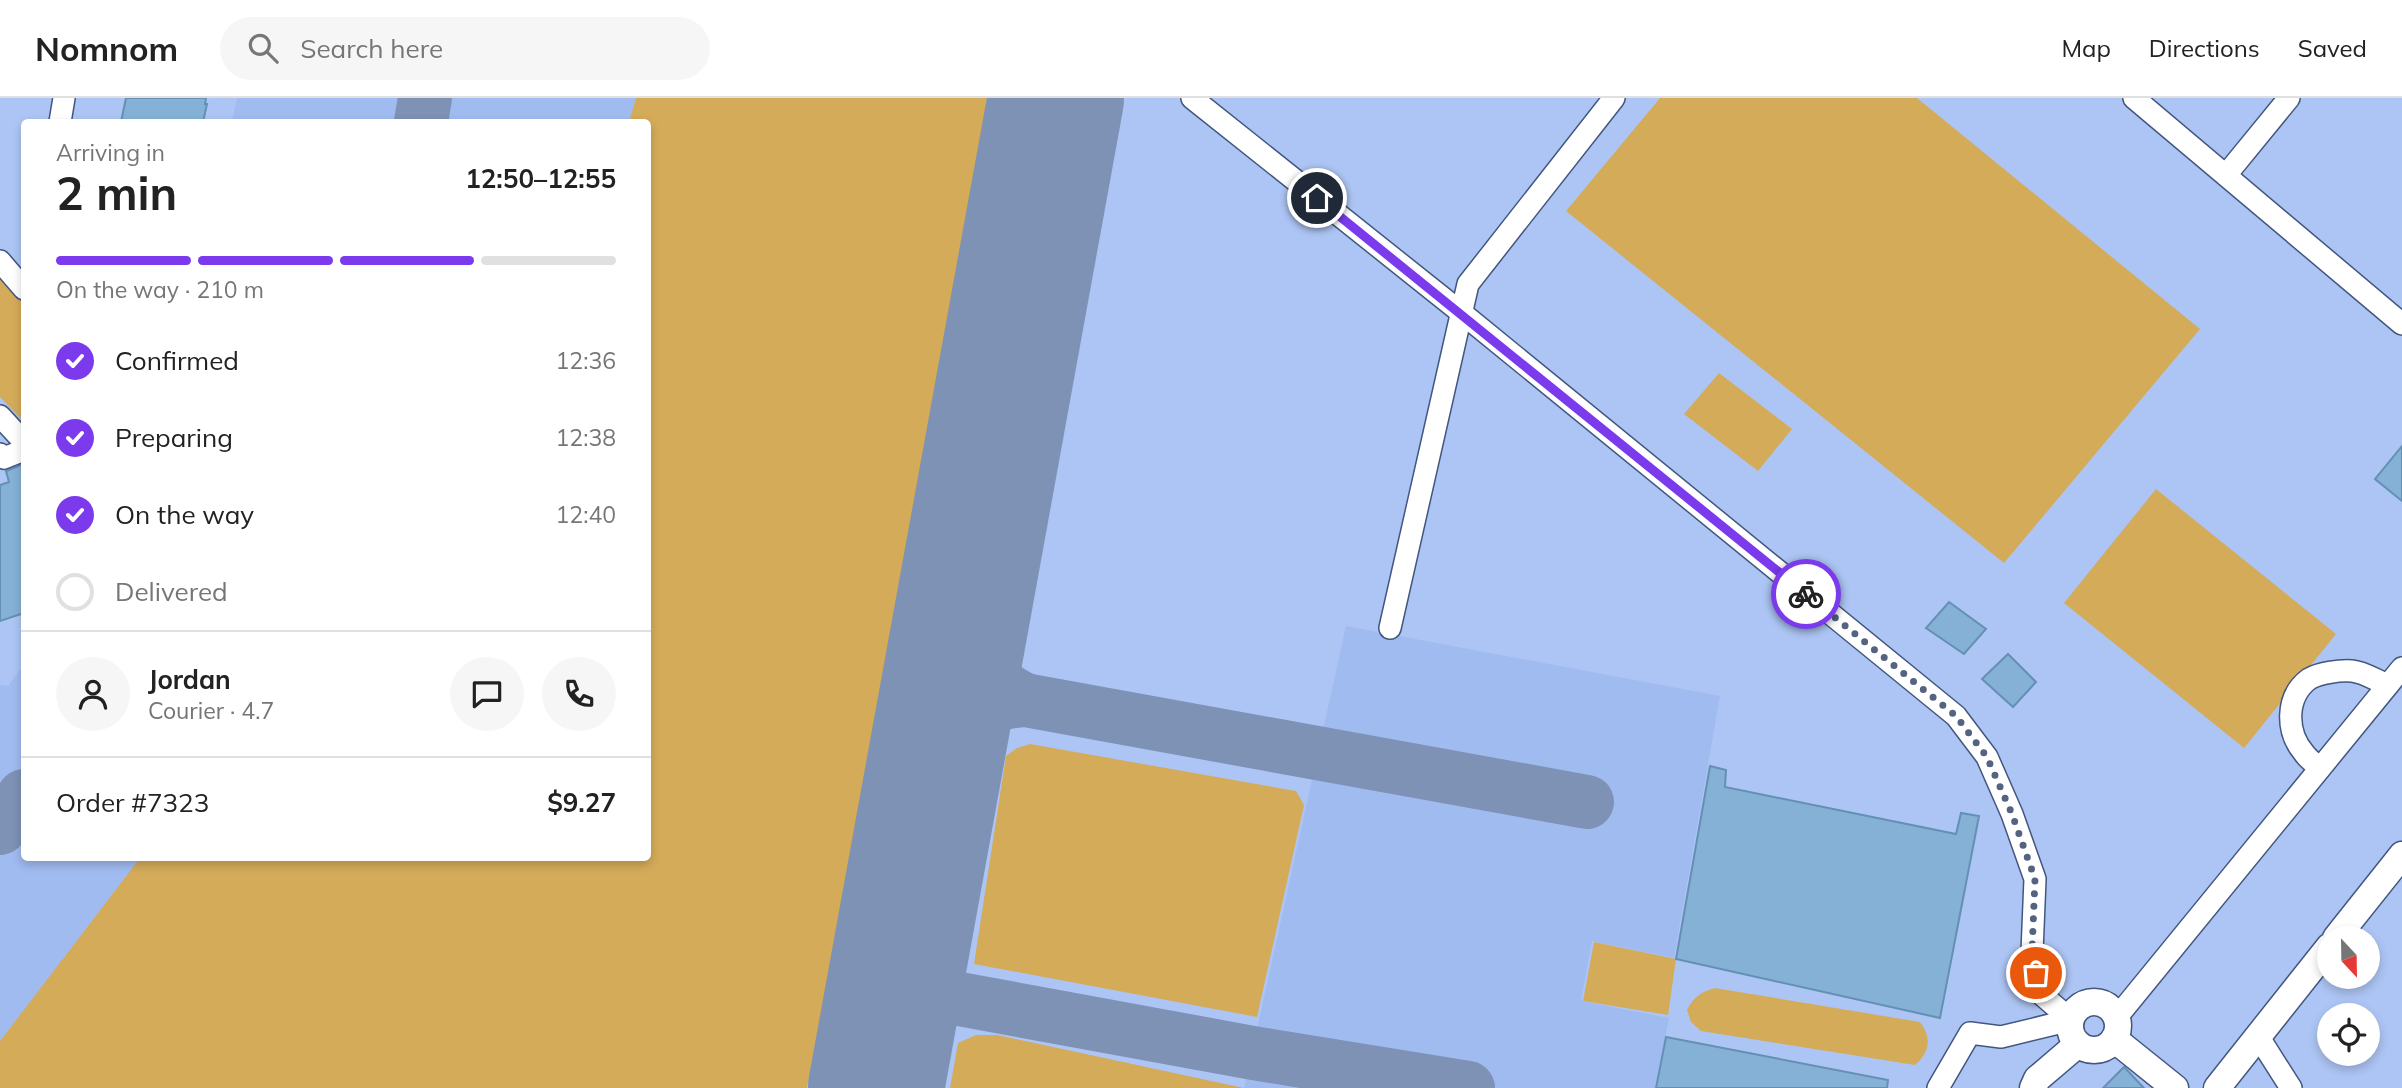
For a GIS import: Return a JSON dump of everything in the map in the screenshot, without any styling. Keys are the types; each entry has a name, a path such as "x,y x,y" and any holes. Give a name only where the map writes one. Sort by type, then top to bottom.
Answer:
{"main road":[{"path":"2346,926 2402,855"},
{"path":"2217,1088 2317,962"},
{"path":"2033,1088 2074,1032 2075,1012 2089,1002 2106,1005 2115,1028 2175,1088"},
{"path":"2074,1032 2094,1050 2102,1048 2115,1028"}],"street":[{"path":"60,119 64,98"},
{"path":"1192,98 1463,314 1956,716 1987,757 2012,814 2035,879 2032,952 2041,994 2074,1032"},
{"path":"1391,628 1468,284 1614,98"},
{"path":"2134,98 2402,324"},
{"path":"2226,175 2289,98"},
{"path":"0,261 21,286"},
{"path":"0,416 21,439"},
{"path":"0,454 4,458 21,451"},
{"path":"2115,1028 2402,668"},
{"path":"2320,768 2303,752 2294,736 2289,714 2297,693 2310,678 2336,672 2354,671 2388,685"},
{"path":"1938,1088 1970,1032 2001,1037 2074,1032"},
{"path":"2258,1036 2291,1088"}],"shaded area":[{"path":"237,98 636,98 630,119 233,119"},
{"path":"636,98 995,98 807,1088 0,1088 0,1041 138,861 651,861 651,119 630,119"},
{"path":"1660,98 1917,98 2200,329 2004,563 1566,211"},
{"path":"0,276 21,300 21,419 0,397"},
{"path":"1719,373 1792,429 1758,471 1684,414"},
{"path":"2156,489 2336,634 2244,748 2064,603"},
{"path":"1346,626 1720,696 1674,958 1592,941 1581,1001 1669,1018 1655,1088 1244,1088"},
{"path":"21,668 21,861 138,861 0,1041 0,685 8,686"},
{"path":"1030,744 1296,791 1304,805 1257,1017 974,964 1006,756 1017,748"},
{"path":"1594,942 1676,959 1668,1015 1583,1001"},
{"path":"1715,988 1920,1022 1928,1044 1924,1055 1915,1065 1701,1031 1691,1022 1687,1010 1698,996"},
{"path":"976,1035 997,1035 1244,1088 950,1088 958,1043"}],"building":[{"path":"126,98 206,98 204,119 122,119"},
{"path":"2402,446 2402,501 2375,479"},
{"path":"21,465 21,614 0,621 0,485 9,482 6,471"},
{"path":"1949,602 1986,629 1964,654 1926,628"},
{"path":"2008,654 2036,682 2013,707 1982,679"},
{"path":"1710,766 1726,770 1725,787 1956,834 1961,813 1979,816 1940,1018 1676,959"},
{"path":"1666,1037 1888,1080 1887,1088 1656,1088"},
{"path":"2124,1067 2144,1088 2103,1088"}],"taxiway":[{"path":"422,119 425,98"},
{"path":"965,598 970,632 978,659 996,681 1025,700"},
{"path":"934,768 950,739 968,718 992,706 1025,700 1587,802"},
{"path":"0,828 21,800"},
{"path":"894,987 1253,1053 1468,1088"}],"runway":[{"path":"876,1088 1056,98"}],"way so far":[{"path":"1806,594 1956,716 1987,757 2012,814 2035,879 2032,952 2036,973"}],"route":[{"path":"1317,198 1806,594"}]}
